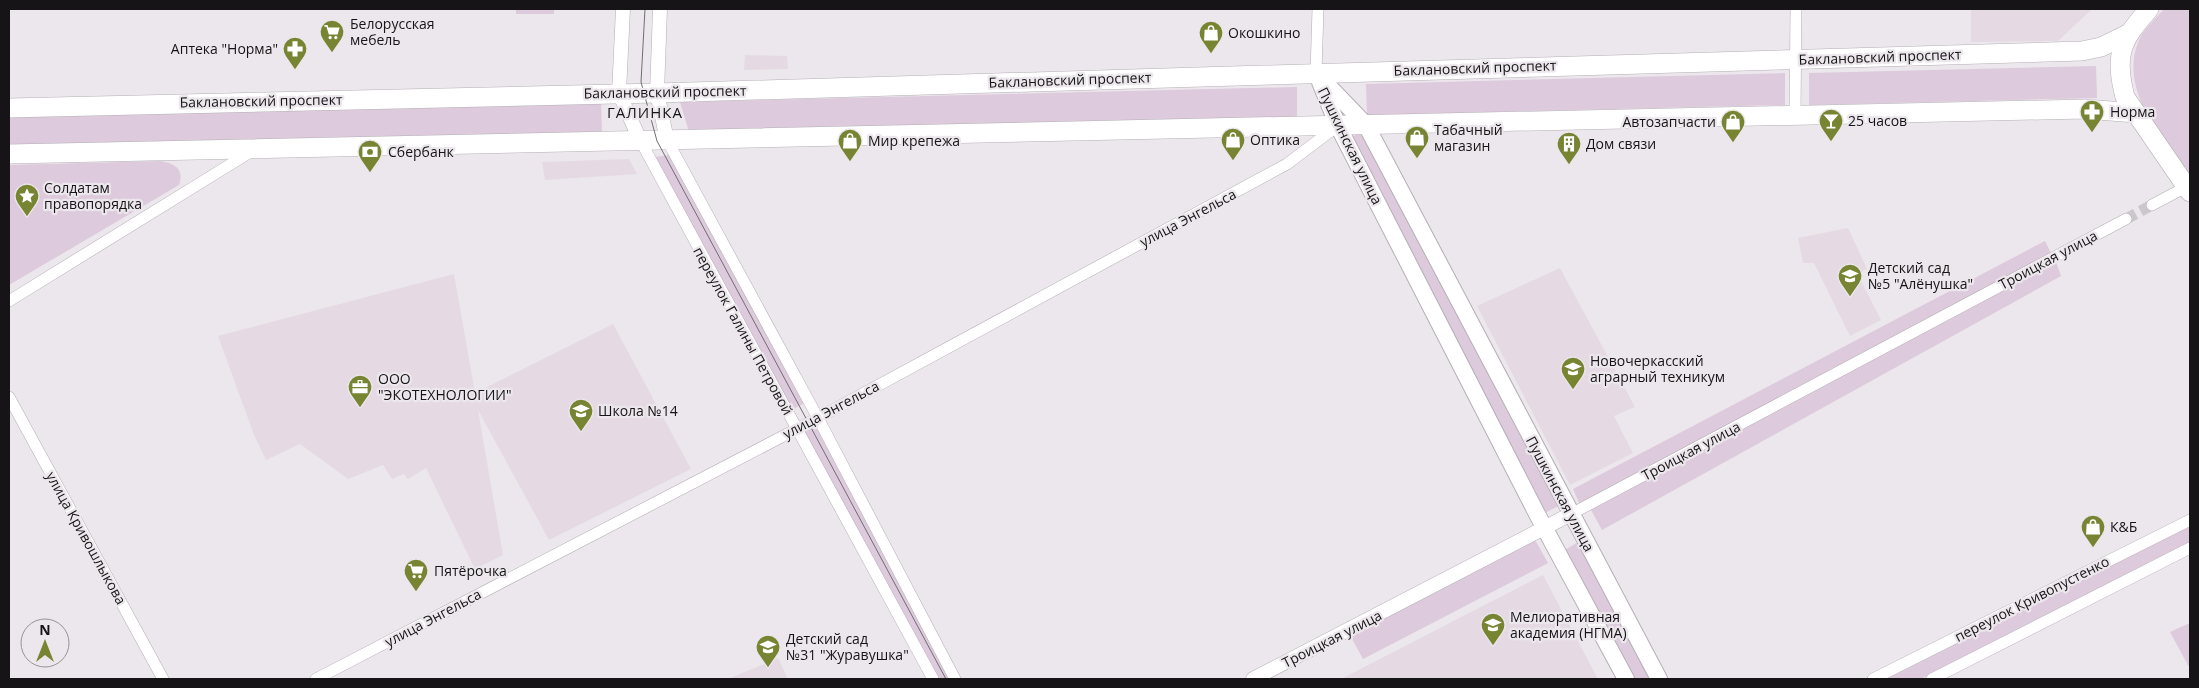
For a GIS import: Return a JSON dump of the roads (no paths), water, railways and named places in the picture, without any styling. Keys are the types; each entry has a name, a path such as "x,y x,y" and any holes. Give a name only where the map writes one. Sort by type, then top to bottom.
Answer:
{"main road":[{"path":"2149,9 2128,34 2121,52 2121,82 2125,97 2188,189"},
{"name":"Баклановский проспект","path":"9,108 657,93 2082,51 2101,47 2128,34"},
{"name":"Пушкинская улица","path":"1316,73 1366,125 1659,679"},
{"name":"Пушкинская улица","path":"1316,73 1338,126 1545,529 1626,679"},
{"path":"9,154 1338,126 1514,120 2085,109 2136,113"}],"street":[{"path":"623,9 619,93 640,140"},
{"path":"660,9 657,93 667,140"},
{"path":"1316,73 1318,9"},
{"path":"1795,115 1794,59 1796,9"},
{"name":"улица Энгельса","path":"316,679 818,418 1287,164 1338,126"},
{"name":"переулок Галины Петровой","path":"640,140 933,679"},
{"name":"переулок Галины Петровой","path":"667,140 818,418 955,679"},
{"path":"9,301 255,149"},
{"path":"2152,205 2188,189"},
{"name":"Троицкая улица","path":"1253,679 1545,529 2126,219"},
{"name":"улица Кривошлыкова","path":"9,397 163,679"},
{"name":"переулок Кривопустенко","path":"1873,679 2190,520"},
{"name":"переулок Кривопустенко","path":"1932,679 2190,548"}],"tunnel":[{"path":"2126,219 2152,205"}],"tram line":[{"path":"645,9 641,82 657,141 946,679"}],"place":[{"name":"Белорусская мебель","path":"332,53"},
{"name":"Окошкино","path":"1211,54"},
{"name":"Аптека \"Норма\"","path":"295,70"},
{"name":"Норма","path":"2092,133"},
{"name":"25 часов","path":"1831,142"},
{"name":"Автозапчасти","path":"1733,143"},
{"name":"Табачный магазин","path":"1417,159"},
{"name":"Оптика","path":"1233,161"},
{"name":"Мир крепежа","path":"850,162"},
{"name":"Дом связи","path":"1569,165"},
{"name":"Сбербанк","path":"370,173"},
{"name":"Солдатам правопорядка","path":"27,217"},
{"name":"Детский сад №5 \"Алёнушка\"","path":"1850,297"},
{"name":"Новочеркасский аграрный техникум","path":"1573,390"},
{"name":"ООО \"ЭКОТЕХНОЛОГИИ\"","path":"360,408"},
{"name":"Школа №14","path":"581,432"},
{"name":"К&Б","path":"2093,548"},
{"name":"Пятёрочка","path":"416,592"},
{"name":"Мелиоративная академия (НГМА)","path":"1493,646"},
{"name":"Детский сад №31 \"Журавушка\"","path":"768,668"}],"district":[{"name":"ГАЛИНКА","path":"645,113"}]}
